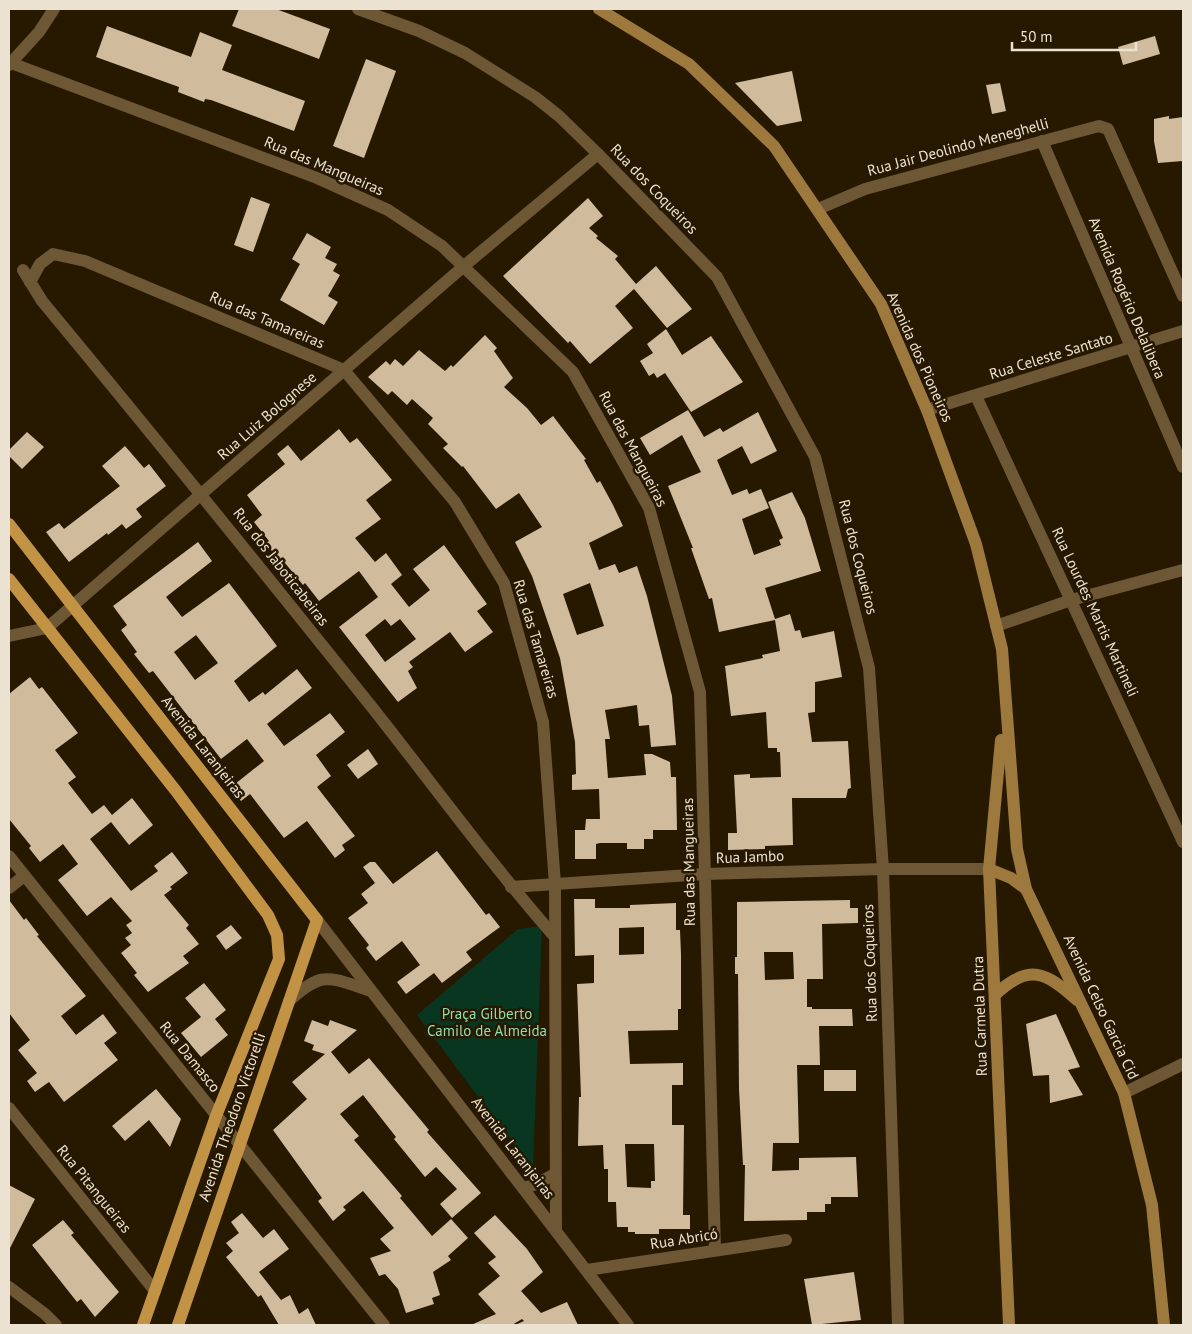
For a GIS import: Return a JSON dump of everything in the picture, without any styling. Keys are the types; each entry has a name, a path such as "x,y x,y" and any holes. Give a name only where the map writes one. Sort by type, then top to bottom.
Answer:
{"main road":[{"name":"Avenida dos Pioneiros","path":"599,9 689,64 774,146 881,304 927,410 976,544 1002,649 1005,705"},
{"name":"Avenida Laranjeiras","path":"9,524 317,920"},
{"path":"9,578 48,628"},
{"name":"Avenida Theodoro Victorelli","path":"48,628 176,791 268,916 277,935 279,958 216,1116 143,1325"},
{"name":"Rua Carmela Dutra","path":"1005,705 990,869 1009,1325"},
{"name":"Avenida Celso Garcia Cid","path":"1005,705 1017,849 1026,889 1124,1093 1152,1205 1164,1325"},
{"path":"990,869 1011,878 1026,889"},
{"name":"Avenida Theodoro Victorelli","path":"178,1325 317,920"},
{"path":"996,994 1013,979 1030,974 1054,980 1083,1005"}],"street":[{"name":"Rua das Mangueiras","path":"54,9 39,32 10,64 317,178 388,210 408,222 442,246 573,372 649,508 700,692 715,1250"},
{"name":"Rua dos Coqueiros","path":"358,9 419,31 465,53 536,98 559,116 598,154 717,277 816,457 869,668 883,869 898,1325"},
{"name":"Rua Jair Deolindo Meneghelli","path":"818,209 865,189 1099,126 1108,129 1183,296"},
{"name":"Avenida Rogério Delalibera","path":"1042,140 1130,348 1183,467"},
{"name":"Rua Luiz Bolognese","path":"48,628 464,266 598,154"},
{"name":"Rua das Tamareiras","path":"30,282 40,264 53,254 84,261 344,370 455,502 504,583 543,722 555,884 556,1230"},
{"name":"Rua dos Jaboticabeiras","path":"23,270 42,301 202,494 511,887 555,938"},
{"name":"Rua Celeste Santato","path":"927,410 1183,331"},
{"name":"Rua Lourdes Martis Martineli","path":"976,396 1183,842"},
{"path":"996,626 1071,600 1183,570"},
{"path":"9,636 48,628"},
{"name":"Rua Damasco","path":"9,856 384,1325"},
{"name":"Rua Jambo","path":"511,887 705,874 883,869 990,869"},
{"path":"9,888 24,876"},
{"name":"Avenida Laranjeiras","path":"317,920 628,1325"},
{"path":"289,1001 306,985 323,978 371,991"},
{"path":"1124,1093 1183,1064"},
{"name":"Rua Pitangueiras","path":"9,1108 155,1291"},
{"path":"523,1188 534,1185 555,1174"},
{"name":"Rua Abricó","path":"587,1270 786,1240"},
{"path":"9,1287 45,1314 56,1325"}],"green space":[{"name":"Praça Gilberto Camilo de Almeida","path":"542,926 533,1170 417,1015 518,929"}],"building":[{"path":"239,9 276,9 330,29 319,59 232,26"},
{"path":"107,26 191,57 200,32 232,45 222,70 305,101 294,131 211,100 205,99 204,102 178,92 179,87 96,57"},
{"path":"1155,36 1160,54 1123,65 1118,47"},
{"path":"366,59 396,71 364,158 333,146"},
{"path":"792,71 802,121 777,126 735,83"},
{"path":"1000,83 1006,111 992,114 986,85"},
{"path":"1169,116 1169,119 1183,117 1183,161 1158,163 1154,141 1154,119"},
{"path":"251,197 270,204 253,252 234,245"},
{"path":"588,198 603,216 589,228 598,236 596,238 618,256 615,259 636,284 656,266 692,309 667,328 634,289 615,306 633,328 590,364 570,341 568,343 503,276"},
{"path":"307,233 331,247 325,258 337,264 333,271 340,275 328,296 338,302 324,325 280,300 300,264 292,259"},
{"path":"666,329 682,355 711,336 743,382 691,412 665,373 657,378 654,373 649,376 640,361 653,353 647,344"},
{"path":"485,335 497,348 494,351 513,378 504,387 527,408 541,425 553,416 586,459 584,460 597,483 600,481 623,526 589,543 599,570 615,564 619,573 637,566 647,596 672,696 676,745 651,747 649,725 639,726 637,705 605,710 610,739 605,739 608,778 646,775 644,754 652,754 670,762 671,777 676,777 677,830 653,830 653,839 644,839 644,849 627,849 627,843 600,843 596,844 596,859 575,859 575,830 585,830 586,819 600,819 599,789 572,790 572,775 576,774 575,742 560,658 532,576 515,542 542,527 519,493 496,509 463,466 443,448 448,444 428,424 433,418 412,399 407,405 392,391 388,395 368,377 386,361 390,365 395,359 403,366 419,350 445,371 451,365 453,367","holes":["590,583 604,626 577,635 563,594"]},
{"path":"688,410 704,437 720,428 723,432 758,412 777,451 751,464 742,446 717,460 732,495 747,489 749,494 761,489 769,508 742,519 754,555 781,545 779,540 783,538 768,502 792,492 805,518 821,571 765,588 775,619 790,614 795,631 800,630 802,638 834,631 842,677 815,682 815,712 808,713 812,742 848,741 851,788 848,789 846,798 792,798 793,845 765,846 765,849 728,850 728,833 737,833 734,775 750,774 750,778 781,777 780,752 777,752 777,748 768,748 766,712 731,716 725,666 763,658 762,655 780,651 775,620 719,632 712,598 709,599 691,548 693,548 668,486 701,472 682,435 650,455 640,438"},
{"path":"339,429 350,443 357,438 392,480 366,500 381,519 355,538 375,562 386,553 402,575 391,584 409,607 430,590 413,569 444,545 487,604 477,611 493,632 465,652 450,632 409,662 413,667 408,671 417,688 398,702 339,627 378,597 359,571 319,601 305,583 303,585 285,563 282,565 266,543 269,541 254,522 262,515 247,495 285,464 277,454 288,445 301,461","holes":["385,619 391,626 400,619 416,639 385,662 365,635"]},
{"path":"27,432 44,447 22,469 9,456 9,450"},
{"path":"125,446 144,468 149,464 166,486 136,509 142,517 126,529 122,524 108,535 107,533 69,562 46,532 59,523 64,529 120,486 102,466"},
{"path":"198,542 212,561 166,597 182,617 229,583 277,646 234,681 249,702 263,692 265,695 297,669 312,688 267,724 284,746 330,713 345,732 316,755 331,776 317,787 355,836 342,845 345,850 335,858 307,821 284,838 250,794 241,801 230,788 264,761 247,739 221,759 153,671 149,673 134,654 137,652 121,630 127,625 113,606","holes":["196,635 218,663 195,680 174,652"]},
{"path":"30,677 39,689 42,687 78,733 55,750 76,777 68,783 92,814 104,805 112,815 132,798 153,825 129,845 111,822 90,839 131,891 158,871 154,866 172,852 188,873 170,887 172,889 164,895 189,925 186,928 199,944 183,956 189,963 148,992 134,975 137,973 121,953 131,945 125,938 132,933 126,925 132,921 111,897 87,916 58,880 78,864 63,844 40,862 29,848 31,846 9,819 9,694"},
{"path":"368,749 378,764 358,779 347,765"},
{"path":"437,851 486,915 489,913 500,927 466,952 472,960 442,983 434,973 406,994 397,982 420,965 402,941 376,961 366,948 369,945 348,918 368,903 361,894 375,883 363,867 370,862 375,862 393,884"},
{"path":"574,899 595,899 595,908 630,908 630,905 676,903 676,930 680,930 681,954 681,1009 678,1009 678,1030 628,1031 630,1064 683,1063 683,1085 672,1085 672,1125 684,1125 683,1215 690,1215 690,1229 659,1229 659,1234 635,1234 635,1232 628,1232 628,1227 617,1227 616,1202 608,1202 608,1169 604,1169 603,1145 578,1146 579,1097 581,1097 577,984 594,983 594,955 575,956","holes":["644,927 644,954 619,955 619,928","625,1144 654,1144 655,1181 651,1181 651,1188 627,1187"]},
{"path":"9,900 24,920 26,918 39,935 37,936 86,996 61,1016 76,1035 103,1014 117,1033 104,1043 118,1060 64,1102 49,1082 35,1092 27,1081 37,1073 18,1050 30,1040 9,1013"},
{"path":"850,900 850,908 858,908 858,923 822,924 823,979 807,979 807,1007 812,1007 812,1009 852,1009 853,1026 819,1026 820,1065 797,1065 799,1143 773,1143 772,1171 799,1170 799,1158 856,1157 858,1197 831,1197 831,1204 825,1204 825,1212 807,1212 807,1220 744,1221 745,1165 743,1165 739,1089 738,974 735,974 735,957 737,957 737,902","holes":["764,952 793,952 794,979 765,980"]},
{"path":"231,925 242,938 226,950 216,936"},
{"path":"204,983 226,1010 215,1019 228,1035 201,1057 181,1033 201,1017 185,998"},
{"path":"1056,1014 1080,1067 1068,1070 1083,1095 1050,1103 1049,1075 1033,1076 1026,1024"},
{"path":"312,1020 328,1026 330,1020 357,1030 331,1052 349,1074 369,1058 429,1130 427,1132 481,1193 452,1218 440,1204 457,1189 436,1167 425,1177 394,1139 396,1137 363,1095 340,1114 359,1136 354,1140 402,1196 400,1198 432,1236 451,1219 468,1238 448,1256 451,1260 433,1272 440,1295 432,1298 434,1304 406,1313 398,1289 385,1274 379,1276 370,1258 391,1251 380,1239 394,1228 363,1191 343,1207 346,1210 333,1221 318,1201 322,1198 273,1130 307,1099 292,1082 325,1054 312,1050 314,1045 304,1041"},
{"path":"824,1070 856,1070 856,1091 824,1091"},
{"path":"156,1089 181,1119 170,1147 149,1120 125,1141 112,1126"},
{"path":"9,1185 35,1199 9,1250"},
{"path":"242,1213 263,1238 274,1229 289,1249 259,1272 281,1300 290,1295 299,1314 308,1308 316,1325 279,1325 261,1295 258,1297 226,1257 233,1251 226,1243 239,1233 231,1222"},
{"path":"495,1215 527,1249 543,1272 521,1291 541,1313 567,1302 578,1325 515,1325 524,1321 522,1319 512,1325 471,1325 496,1314 478,1294 500,1276 488,1263 496,1257 474,1233"},
{"path":"63,1220 74,1233 71,1235 119,1292 95,1317 81,1299 77,1302 32,1245"},
{"path":"854,1272 861,1320 812,1325 804,1279"}]}
